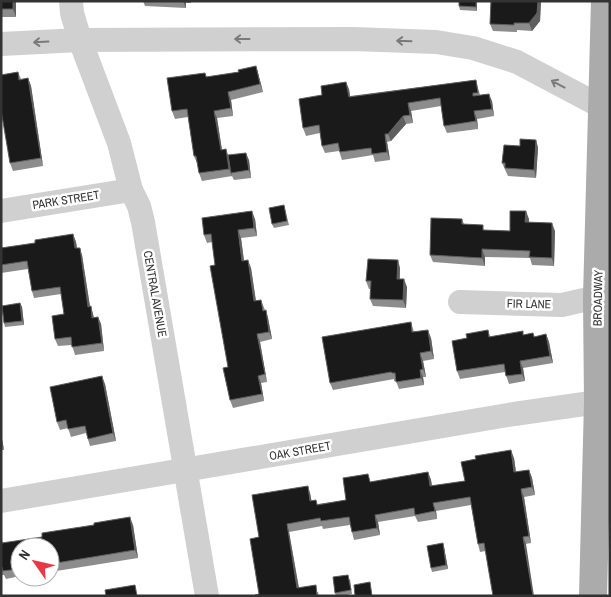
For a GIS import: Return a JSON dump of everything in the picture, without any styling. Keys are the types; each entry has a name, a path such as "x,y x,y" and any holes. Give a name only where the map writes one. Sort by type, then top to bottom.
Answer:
{"main road":[{"name":"BROADWAY","path":"593,596 598,402 597,297 604,120 605,1"}],"street":[{"name":"CENTRAL AVENUE","path":"71,1 72,13 80,40 119,143 131,190 139,206 143,222 207,596"},
{"path":"1,44 80,40 353,39 436,42 473,48 517,62 604,120"},
{"name":"PARK STREET","path":"1,211 131,190"},
{"name":"FIR LANE","path":"460,302 562,305 597,297"},
{"name":"OAK STREET","path":"1,501 598,402"}],"building":[{"path":"1,1 13,1 13,9 1,9"},
{"path":"459,1 476,1 476,7 459,6"},
{"path":"491,1 538,1 537,13 529,23 514,23 514,25 490,24"},
{"path":"256,66 260,84 228,92 231,108 214,111 221,150 226,149 229,169 199,173 196,156 194,156 187,109 172,111 167,78 205,73 206,77 239,72 238,70"},
{"path":"18,72 19,80 28,78 41,158 10,163 1,110 1,75"},
{"path":"476,80 478,93 473,93 473,96 489,94 492,109 474,111 476,121 444,126 440,98 408,103 410,115 403,116 388,134 385,134 387,152 372,154 371,148 340,152 338,143 322,146 319,125 303,128 299,99 322,95 321,86 346,82 349,97"},
{"path":"520,139 536,140 534,170 505,168 505,163 502,163 504,145 520,146"},
{"path":"246,153 249,170 231,173 228,155"},
{"path":"284,205 287,221 272,224 269,208"},
{"path":"252,211 254,228 238,230 242,261 248,260 254,301 261,300 263,311 266,310 269,332 257,334 265,374 258,376 262,394 230,400 223,368 228,367 210,266 215,265 211,234 204,235 202,218"},
{"path":"510,211 526,211 525,222 552,223 552,258 529,257 530,251 482,249 482,258 430,255 431,218 462,219 462,224 483,225 483,230 510,231"},
{"path":"73,234 75,248 80,248 88,307 91,306 92,318 98,317 102,343 72,347 71,337 55,339 52,316 64,314 60,287 32,291 27,261 1,265 1,248 35,243 35,240"},
{"path":"368,259 398,260 397,279 404,279 403,300 370,299 371,281 366,281"},
{"path":"20,303 22,321 4,323 2,306"},
{"path":"411,322 412,332 428,330 431,351 420,353 423,369 420,370 421,378 396,382 395,373 391,372 330,383 322,337"},
{"path":"488,330 489,337 523,331 523,335 533,333 534,337 546,334 550,356 520,361 522,374 506,376 504,364 457,371 452,341 467,338 466,334"},
{"path":"102,376 113,433 88,439 85,426 68,429 66,420 57,422 50,387"},
{"path":"511,450 514,472 529,470 532,487 521,489 529,536 523,537 533,596 493,596 484,543 478,544 470,497 433,503 435,511 415,515 414,508 375,515 377,528 352,532 349,517 321,521 320,518 287,524 297,588 316,585 317,596 255,596 259,594 250,539 259,537 252,495 308,486 310,501 316,500 317,505 346,500 343,478 368,474 370,482 428,472 430,486 465,481 461,462 476,459 475,456"},
{"path":"130,517 135,550 60,562 60,537 42,537 42,533 94,525 94,523"},
{"path":"1,539 2,543 10,542 10,570 3,571 1,567"},
{"path":"443,543 446,565 431,568 427,546"},
{"path":"348,575 351,590 335,593 333,577"},
{"path":"370,582 372,596 355,596 354,585"},
{"path":"135,585 137,596 106,596 105,590"}]}
